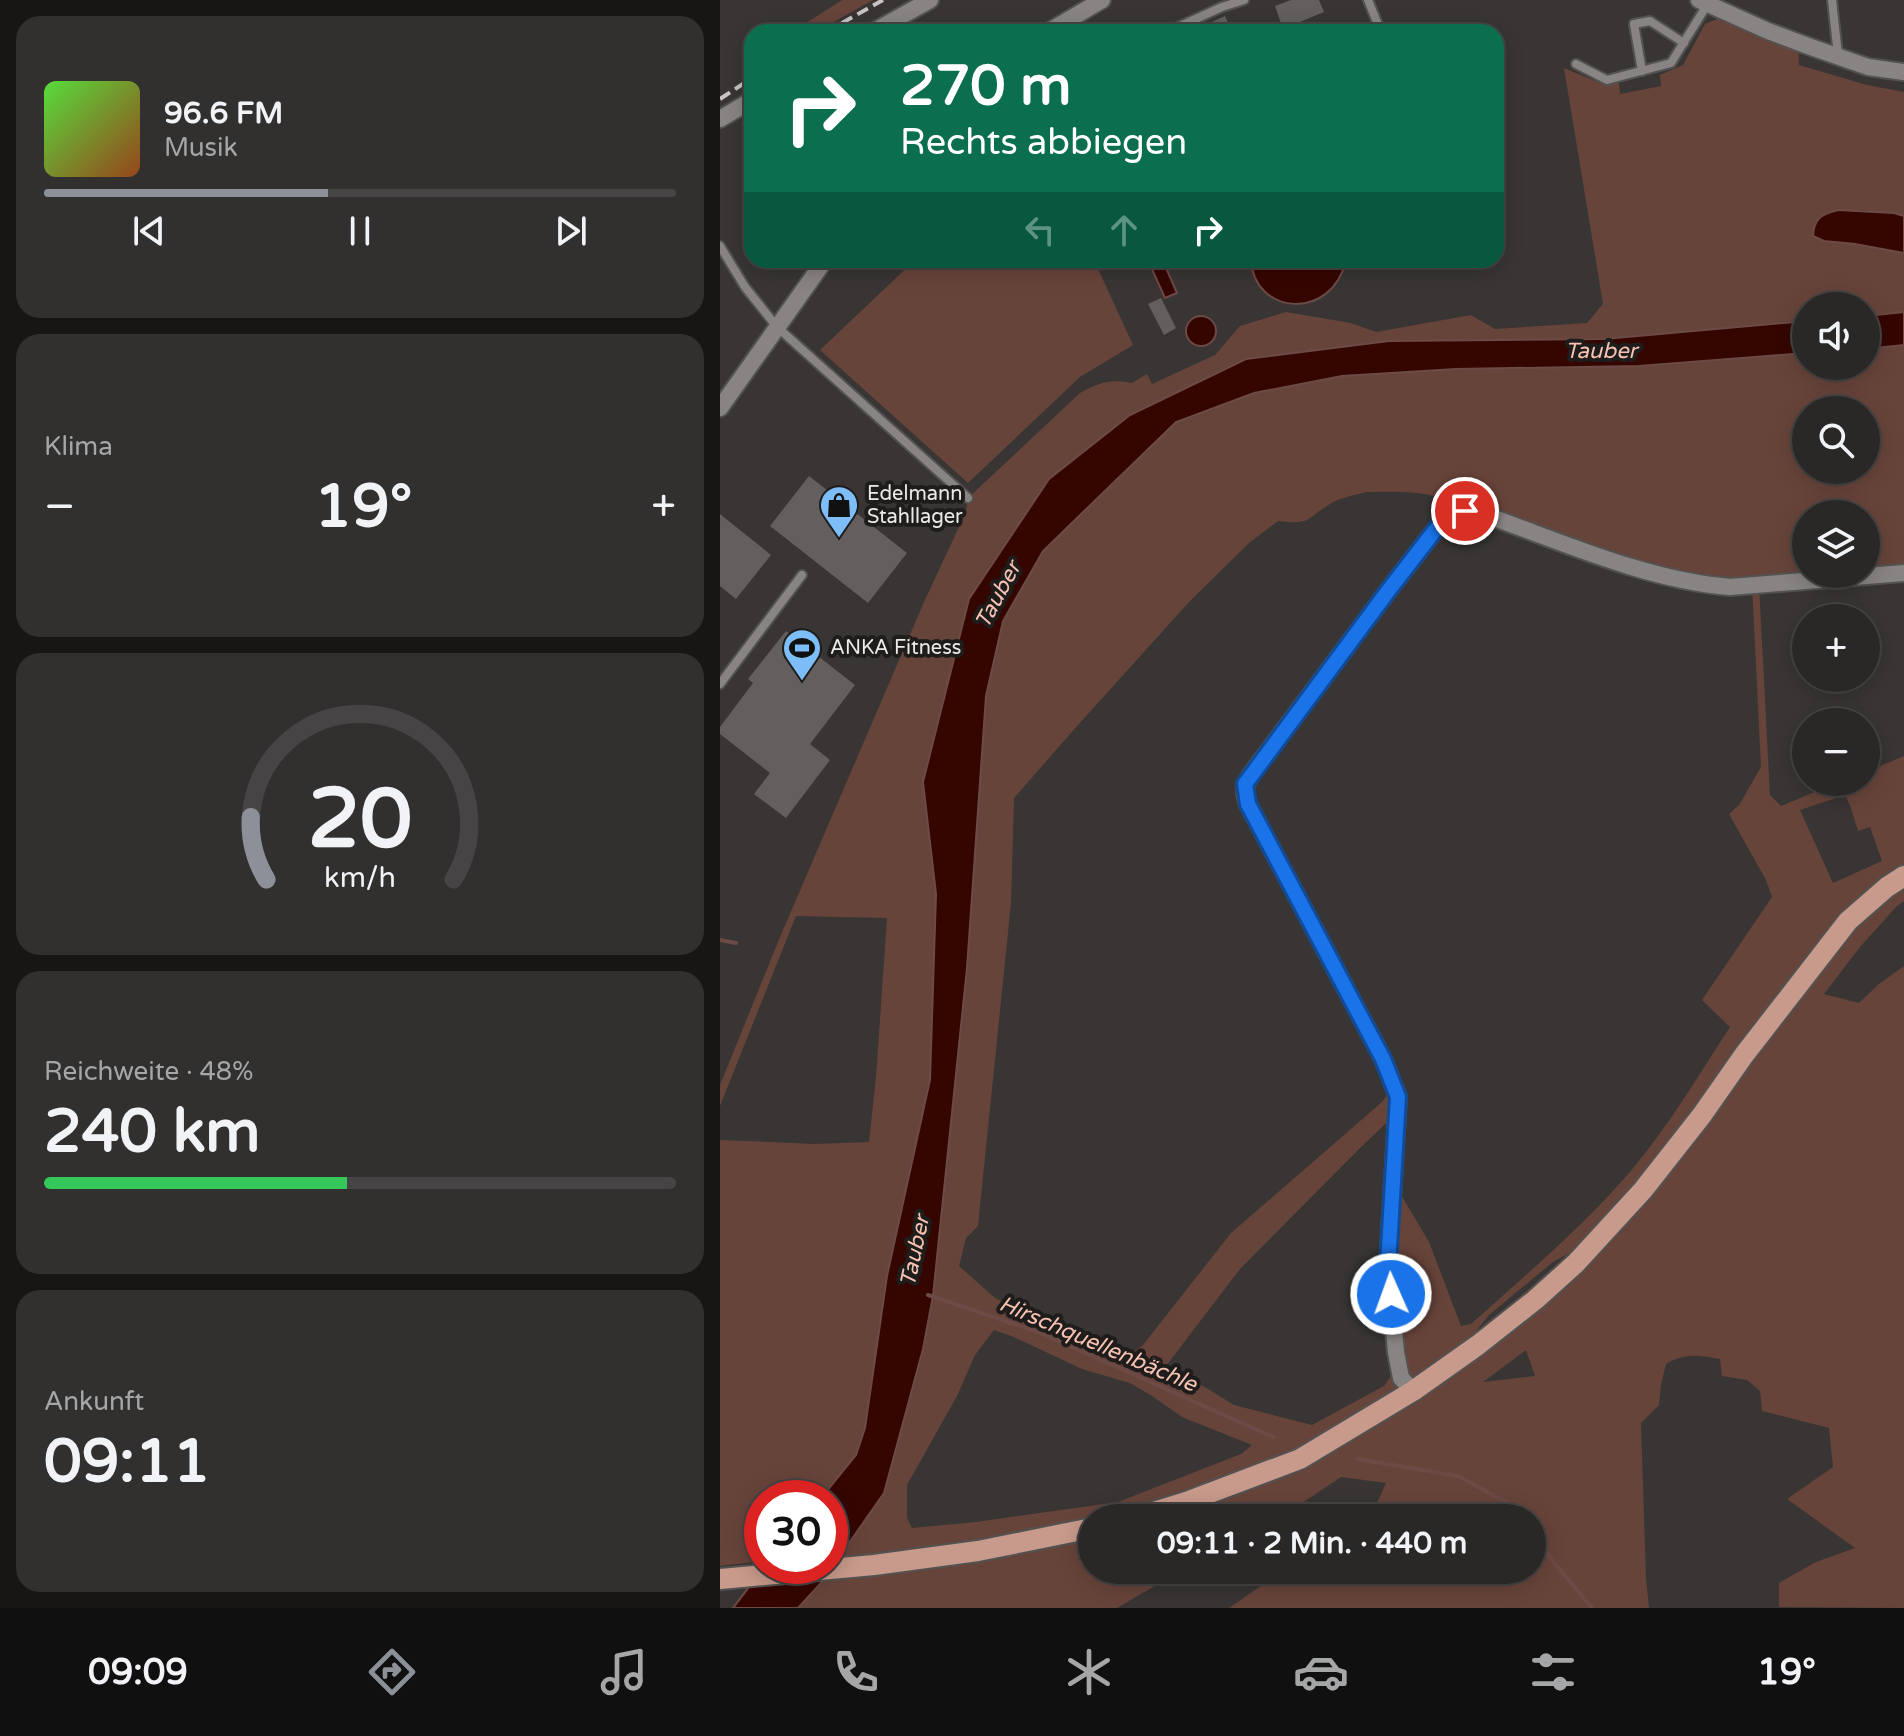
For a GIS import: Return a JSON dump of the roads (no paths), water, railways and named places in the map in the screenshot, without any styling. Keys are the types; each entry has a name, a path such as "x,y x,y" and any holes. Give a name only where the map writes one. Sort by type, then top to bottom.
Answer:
{"main road":[{"path":"1180,1504 1300,1459 1413,1391 1535,1300 1576,1263 1643,1190 1848,921 1904,876"},
{"path":"720,1579 874,1565 978,1551 1078,1531"}],"street":[{"path":"887,24 930,0"},
{"path":"1072,24 1102,0"},
{"path":"1704,2 1768,31 1868,67 1904,72"},
{"path":"720,119 744,105"},
{"path":"720,408 819,268"},
{"path":"1413,1391 1401,1378 1388,1265 1398,1097 1383,1059 1248,804 1245,784 1436,529 1454,515 1465,511 1477,512 1643,569 1704,585 1730,587 1904,573"}],"lane":[{"path":"1185,24 1244,0"},
{"path":"1368,0 1378,24"},
{"path":"1832,0 1838,56"},
{"path":"1576,64 1607,80 1671,63 1704,2"},
{"path":"1642,71 1634,24 1650,21 1684,43"},
{"path":"720,246 745,287 777,327 968,498"},
{"path":"720,684 802,575"}],"water":[{"path":"1838,210 1904,216 1904,253 1824,241 1813,236 1820,218"},
{"path":"1151,268 1166,268 1177,293 1165,298"},
{"path":"1253,268 1343,268 1338,280 1326,294 1311,302 1294,304 1279,301 1265,292 1255,278"},
{"path":"1904,312 1904,345 1880,348 1880,315"},
{"path":"1201,316 1207,317 1215,325 1215,337 1207,345 1201,346 1195,345 1187,337 1186,331 1187,325 1195,317"},
{"name":"Tauber","path":"1792,322 1792,354 1639,366 1456,369 1342,376 1254,393 1176,422 1043,551 1003,621 986,696 967,968 933,1296 923,1349 884,1493 848,1544 848,1480 836,1480 856,1455 865,1428 887,1276 930,1080 936,894 923,782 969,599 1049,479 1130,415 1246,359 1389,341 1604,339"},
{"path":"751,1584 820,1584 798,1608 733,1608"}],"waterway":[{"path":"720,940 736,943"},
{"name":"Hirschquellenbächle","path":"928,1295 1041,1333 1273,1437"},
{"name":"Hirschquellenbächle","path":"1358,1459 1458,1476 1509,1504"},
{"name":"Hirschquellenbächle","path":"1546,1552 1592,1608"}],"railway":[{"path":"840,24 883,0"},
{"path":"720,99 744,83"}],"place":[{"name":"Edelmann Stahllager","path":"839,539"},
{"name":"ANKA Fitness","path":"802,682"}]}
